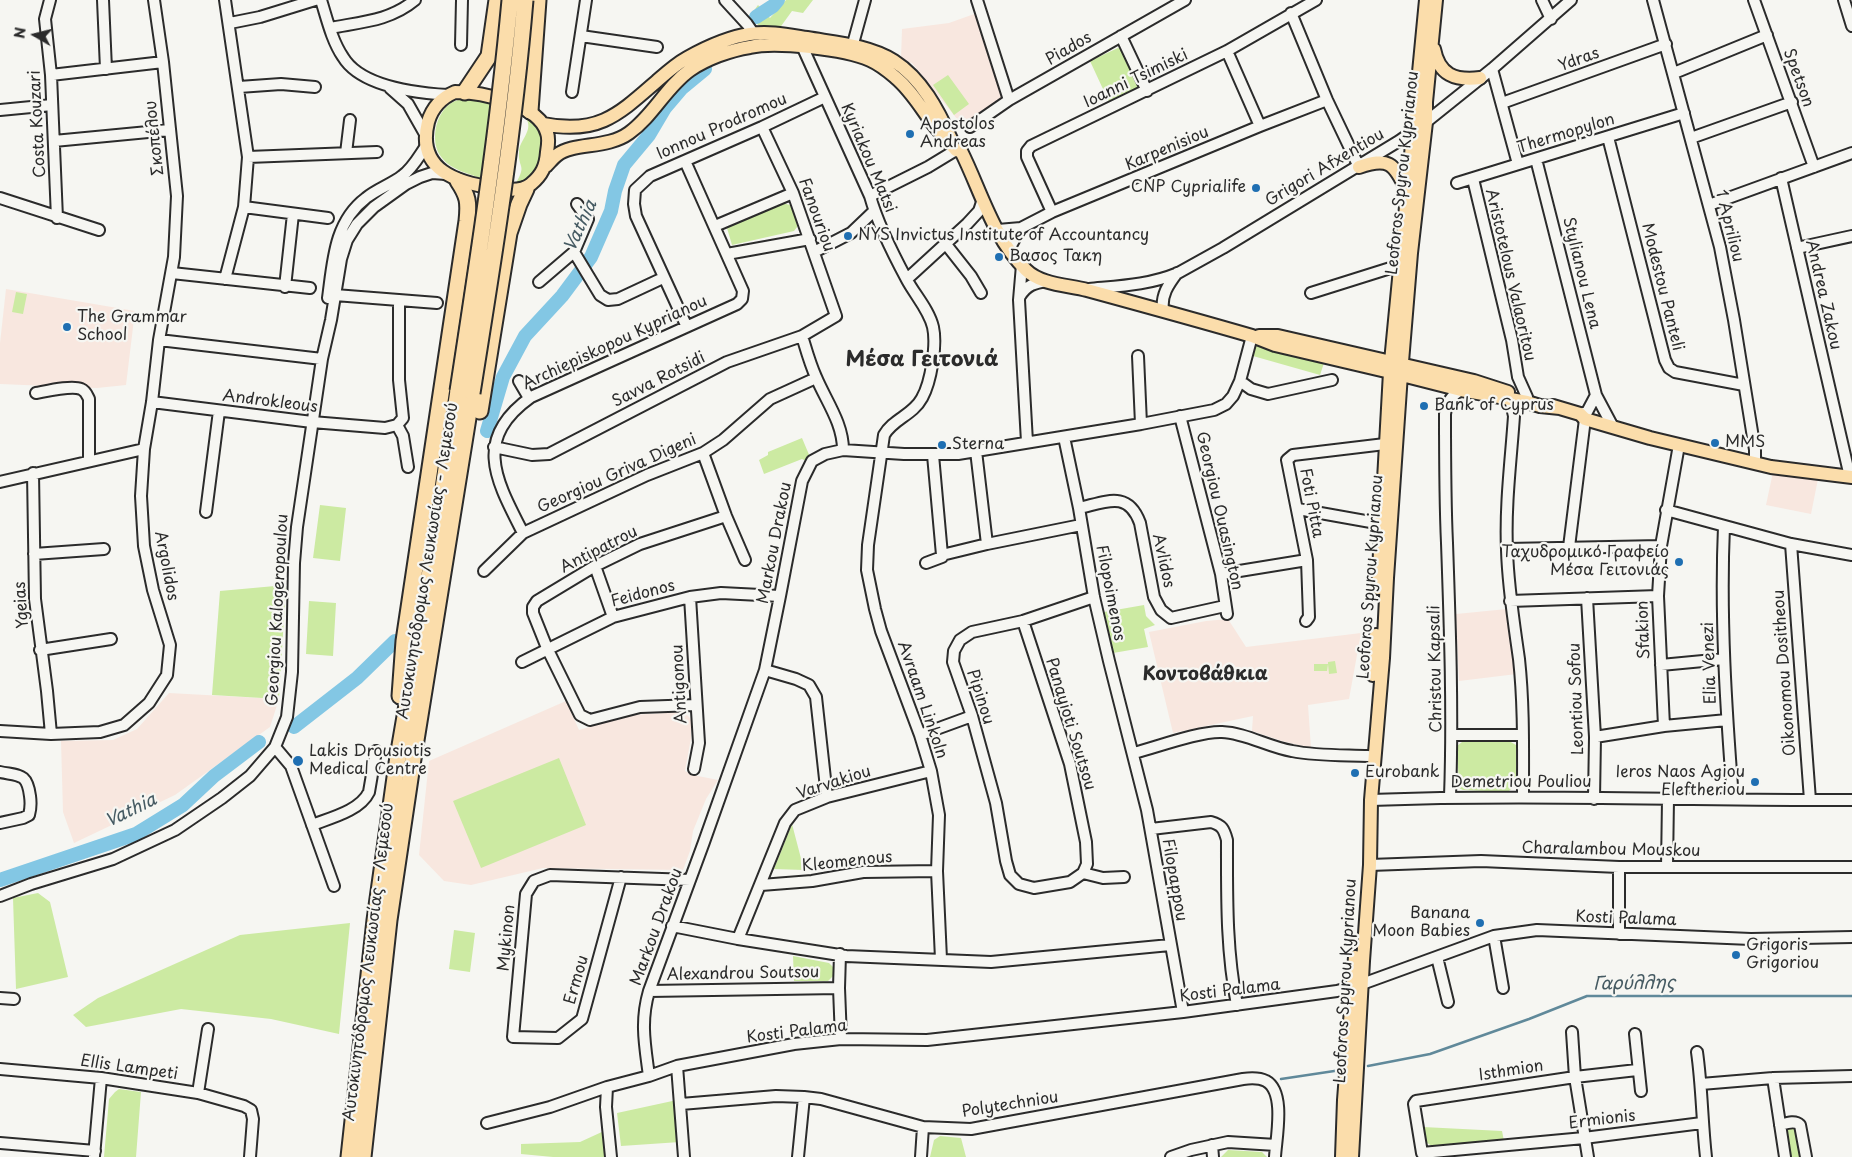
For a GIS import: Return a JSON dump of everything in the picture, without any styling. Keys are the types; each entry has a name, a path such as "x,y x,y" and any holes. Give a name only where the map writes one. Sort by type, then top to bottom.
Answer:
{"highway":[{"path":"465,92 489,56 497,0"},
{"name":"Αυτοκινητόδρομος Λευκωσίας - Λεμεσού","path":"465,392 503,79 510,0"},
{"name":"Αυτοκινητόδρομος Λευκωσίας - Λεμεσού","path":"349,1157 375,920 404,764 465,392 504,196 518,82 525,0"},
{"path":"530,112 538,0"},
{"path":"404,764 404,641 467,221 467,194 452,177"},
{"path":"404,764 456,559 509,233 526,188"},
{"name":"Αυτοκινητόδρομος Λευκωσίας - Λεμεσού","path":"362,1157 389,920 404,764"}],"main road":[{"name":"Leoforos Spyrou Kyprianou","path":"1342,1157 1344,1100 1362,960 1370,865 1371,800 1383,658 1400,266 1426,0"},
{"name":"Leoforos Spyrou Kyprianou","path":"1352,1157 1368,756 1385,444 1411,253 1426,122 1426,102 1436,0"},
{"path":"543,124 571,128 599,123 624,110 685,59 735,38 754,34 783,34 851,50"},
{"path":"1432,39 1437,62 1449,75 1466,80 1480,78"},
{"path":"546,166 548,134 543,124 519,105 465,92 455,92 448,95 436,106 430,115 426,140 432,161 452,177 508,190 526,188 537,179 558,154 578,148 601,145 628,134 673,85 690,71 736,50 751,46 778,45 803,48 871,50 894,61 925,92 942,117 965,175 981,198 1009,249 1028,272 1048,281 1163,310 1252,336 1275,345 1480,382 1509,396"},
{"path":"1359,166 1379,161 1388,164 1400,176 1407,192"},
{"path":"1396,368 1461,390 1527,399 1540,406 1560,408 1613,427 1679,446 1771,467 1851,477"}],"street":[{"name":"Costa Kouzari","path":"50,0 45,19 51,75 57,218"},
{"path":"102,0 106,69"},
{"name":"Σκοπέλου","path":"154,0 163,62 176,196 172,273"},
{"path":"225,279 244,207 248,157 226,0"},
{"path":"230,24 315,0"},
{"path":"321,0 330,28 343,57 361,75 384,84 416,92 448,95"},
{"path":"330,28 385,18 415,0"},
{"path":"462,0 462,45"},
{"path":"572,92 586,0"},
{"path":"726,0 754,34"},
{"path":"851,50 865,0"},
{"path":"977,0 1009,100"},
{"name":"Piados","path":"970,127 1009,100 1185,0"},
{"name":"Ioanni Tsimiski","path":"1052,212 1027,157 1027,151 1031,146 1148,91 1227,51 1290,13 1316,0"},
{"path":"1542,0 1551,18"},
{"name":"Grigori Afxentiou","path":"1085,289 1141,284 1178,273 1359,166 1426,122 1571,0"},
{"name":"1 Apriliou","path":"1653,0 1720,247 1734,320 1755,450 1755,463"},
{"name":"Spetson","path":"1754,0 1814,167"},
{"path":"1844,0 1852,26"},
{"path":"1290,13 1327,100 1359,166"},
{"path":"1674,73 1766,35"},
{"path":"581,36 657,47"},
{"path":"1121,36 1148,91"},
{"name":"Ydras","path":"1502,104 1666,44"},
{"name":"Kyriakou Matsi","path":"803,48 870,196 874,211 932,325 934,338 932,359 923,397 912,411 888,428 884,436 881,453"},
{"path":"1227,51 1260,126"},
{"path":"51,75 163,62"},
{"path":"1492,68 1518,164"},
{"path":"239,88 281,84 315,87"},
{"path":"326,337 333,255 340,233 351,213 366,198 402,177 412,167 426,140 408,104 384,84"},
{"name":"Ionnou Prodromou","path":"663,278 636,216 634,204 635,190 650,176 825,97"},
{"name":"Karpenisiou","path":"998,230 1021,228 1052,212 1327,100"},
{"path":"1691,138 1792,102"},
{"path":"0,110 52,105"},
{"name":"Thermopylon","path":"1457,183 1684,113"},
{"path":"346,153 350,120"},
{"name":"Fanouriou","path":"762,127 793,193 836,316"},
{"path":"54,141 169,130"},
{"name":"Modestou Panteli","path":"1608,137 1669,368 1676,372 1744,385"},
{"path":"870,196 928,167 956,150"},
{"path":"248,157 377,152"},
{"path":"1709,205 1852,153"},
{"name":"Stylianou Lena","path":"1536,159 1596,395 1613,427"},
{"path":"685,160 727,254 810,239"},
{"path":"326,337 331,320 341,259 347,240 357,224 374,207 406,184 432,173 452,177"},
{"name":"Andrea Zakou","path":"1781,178 1851,477"},
{"name":"Aristotelous Valaoritou","path":"1473,179 1512,340 1518,378 1527,399"},
{"path":"715,226 793,193"},
{"path":"0,198 99,230"},
{"path":"907,279 968,224 979,211 981,198"},
{"path":"539,282 574,252 588,218 577,204"},
{"path":"244,207 328,218"},
{"path":"814,252 851,233 874,211"},
{"path":"285,286 293,214"},
{"path":"1009,249 1021,228"},
{"path":"1797,248 1852,238"},
{"path":"945,243 971,276 981,293"},
{"path":"574,252 600,295 608,300 618,299 663,278 686,325"},
{"name":"Archiepiskopou Kyprianou","path":"494,447 503,427 516,408 529,398 686,325 737,304 742,299 743,292 727,254"},
{"path":"1022,265 1018,300 1027,442"},
{"path":"1311,293 1400,266"},
{"path":"172,273 310,288"},
{"name":"Argolidos","path":"0,731 51,734 100,732 124,725 149,703 167,675 170,645 153,590 144,544 140,496 144,449 152,402 159,340 172,273"},
{"name":"Grigori Afxentiou","path":"1163,310 1164,293 1178,273"},
{"path":"1018,300 1026,287 1036,282 1048,281"},
{"path":"335,295 437,303"},
{"path":"399,300 399,380 403,418 397,425 403,436 408,467"},
{"name":"Savva Rotsidi","path":"494,447 532,455 549,454 727,362 802,336 836,316"},
{"path":"802,336 816,378 831,405 843,440 843,450"},
{"name":"Markou Drakou","path":"649,1076 644,1036 644,1010 649,991 764,670 804,476 812,461 825,454 843,450 933,455 976,451 1214,410 1226,404 1233,396 1240,381 1252,336"},
{"name":"Georgiou Kalogeropoulou","path":"0,896 31,884 113,859 175,830 250,776 275,747 287,717 292,672 294,555 312,422 326,337"},
{"path":"159,340 322,359"},
{"path":"1138,356 1141,424"},
{"name":"Georgiou Griva Digeni","path":"484,571 523,532 647,475 703,453 723,440 770,399 816,378"},
{"name":"Aristotelous Valaoritou","path":"1509,396 1518,378"},
{"path":"1240,381 1251,389 1268,394 1332,380"},
{"path":"519,381 529,398"},
{"path":"36,392 80,388 86,392 89,399 89,461"},
{"name":"Christou Kapsali","path":"1450,797 1453,735 1446,541 1445,414 1447,402 1461,390"},
{"path":"1569,547 1583,417 1596,395"},
{"path":"1509,396 1514,416 1506,549 1510,601 1519,660 1523,734 1523,797"},
{"path":"1514,416 1527,399"},
{"name":"Androkleous","path":"152,402 312,422 385,428 397,425"},
{"path":"206,512 218,411"},
{"name":"Georgiou Ouasington","path":"1180,416 1220,574 1226,610"},
{"name":"Filopoimenos","path":"1064,437 1108,661 1134,754"},
{"name":"Foti Pitta","path":"1306,621 1310,616 1307,560 1287,460 1293,456 1385,444"},
{"name":"Sfakion","path":"1664,726 1658,596 1661,546 1666,510 1679,446"},
{"path":"494,447 494,462 501,488 523,532"},
{"path":"0,482 144,449"},
{"path":"976,451 987,544"},
{"path":"703,453 726,516 746,560"},
{"name":"Avraam Linkoln","path":"881,453 868,545 868,572 881,631 920,735 931,771 939,815 938,871 941,960"},
{"path":"933,455 942,555"},
{"name":"Ygeias","path":"34,473 34,599 51,734"},
{"name":"Avlidos","path":"1079,508 1115,500 1128,503 1136,513 1154,597 1161,610 1171,618 1226,610"},
{"path":"1298,509 1382,524"},
{"path":"1666,510 1791,544 1852,555"},
{"name":"Antipatrou","path":"546,648 532,613 537,601 594,566 640,544 726,516"},
{"path":"926,562 942,557 942,555 1081,524"},
{"name":"Elia Venezi","path":"1724,526 1722,585 1724,659 1732,798"},
{"name":"Oikonomou Dositheou","path":"1791,544 1810,800"},
{"path":"1506,549 1661,546"},
{"path":"34,554 104,549"},
{"path":"1220,574 1307,560"},
{"path":"594,566 613,617"},
{"name":"Feidonos","path":"522,662 546,648 613,617 690,597 721,593 780,596"},
{"path":"1510,601 1658,596"},
{"name":"Antigonou","path":"690,597 699,743 694,769"},
{"name":"Pipinou","path":"1083,873 1070,882 1034,888 1019,884 1010,875 996,803 972,716 953,662 954,651 960,640 972,632 1023,621 1094,597"},
{"name":"Leontiou Sofou","path":"1587,598 1595,737 1594,799"},
{"name":"Panayioti Soutsou","path":"1023,621 1070,764 1086,842 1088,864 1083,873"},
{"path":"40,650 111,639"},
{"path":"546,648 580,715 590,720 640,707 696,705"},
{"path":"1661,665 1724,659"},
{"path":"764,670 796,678 809,686 816,697 827,797"},
{"path":"920,735 972,716"},
{"path":"1595,737 1664,726 1727,720"},
{"path":"1134,754 1206,733 1221,732 1233,733 1290,751 1318,755 1368,756"},
{"path":"1453,735 1523,734"},
{"path":"275,747 291,766 334,886"},
{"path":"312,825 355,807 366,798 369,792 376,751"},
{"name":"Filopappou","path":"1134,754 1151,829 1183,1012"},
{"name":"Varvakiou","path":"738,939 785,823 795,810 827,797 931,771"},
{"path":"0,772 19,775 25,778 28,783 32,807 29,815 0,823"},
{"name":"Demetriou Pouliou","path":"1371,800 1450,797 1852,800"},
{"path":"1667,867 1668,798"},
{"path":"1151,829 1211,822 1219,824 1224,829 1227,840 1228,931 1237,1005"},
{"name":"Charalambou Mouskou","path":"1370,865 1481,861 1667,867 1852,867"},
{"path":"1619,866 1619,934"},
{"name":"Kleomenous","path":"760,885 812,881 863,872 938,871"},
{"path":"1083,873 1103,878 1124,877"},
{"name":"Mykinon","path":"513,1037 522,922 526,894 534,881 550,875 690,880"},
{"name":"Ermou","path":"513,1037 558,1038 582,1019 621,877"},
{"path":"672,926 738,939 840,954 941,960 991,962 1170,946"},
{"name":"Kosti Palama","path":"487,1123 550,1107 607,1087 649,1076 677,1066 794,1044 840,1039 927,1040 1183,1012 1337,991 1494,936 1537,930 1751,939 1852,937"},
{"path":"1494,936 1503,988"},
{"path":"840,954 840,1039"},
{"path":"1437,957 1448,1002"},
{"name":"Alexandrou Soutsou","path":"649,991 839,988"},
{"path":"0,998 14,999"},
{"path":"198,1093 208,1029"},
{"path":"1572,1032 1575,1077 1588,1157"},
{"path":"1635,1034 1640,1091"},
{"path":"1697,1052 1706,1157"},
{"path":"677,1066 684,1157"},
{"name":"Ellis Lampeti","path":"0,1069 101,1078 198,1093 244,1106 252,1110 250,1157"},
{"name":"Isthmion","path":"1417,1126 1414,1104 1416,1100 1638,1070"},
{"path":"1701,1084 1773,1078 1852,1076"},
{"path":"0,1142 94,1154 101,1078"},
{"name":"Polytechniou","path":"681,1104 776,1096 804,1097 821,1099 924,1127 971,1129 1243,1078 1254,1078 1267,1082 1274,1090 1278,1099 1276,1145"},
{"path":"1773,1078 1785,1157"},
{"path":"607,1087 606,1107 611,1157"},
{"path":"798,1157 804,1097"},
{"path":"1780,1124 1792,1122 1800,1125 1806,1157"},
{"name":"Ermionis","path":"1417,1126 1422,1153 1584,1138 1702,1123"},
{"path":"921,1157 924,1127"},
{"path":"1171,1157 1228,1142 1276,1145 1275,1157"},
{"path":"1212,1145 1212,1157"}],"shaded area":[{"path":"977,13 1003,103 965,129 912,63 901,59 902,29 949,23"},
{"name":"The Grammar School","path":"6,289 135,311 126,385 97,388 0,384 0,343"},
{"path":"1773,472 1818,479 1811,514 1766,505"},
{"path":"1507,609 1517,674 1459,681 1456,614"},
{"path":"1228,619 1246,647 1361,633 1349,699 1308,705 1311,748 1252,731 1253,716 1173,733 1149,632 1206,621"},
{"path":"169,693 279,699 270,727 175,795 74,843 63,812 61,741 113,740 137,729"},
{"path":"566,701 579,730 631,715 684,712 691,719 691,738 685,771 693,775 718,780 706,799 693,831 690,851 683,870 543,868 471,885 444,881 419,855 429,761"}],"green space":[{"path":"786,0 813,0 803,13 792,11 779,29 760,27 750,16 758,5 770,18"},
{"path":"1120,47 1139,88 1109,102 1090,61"},
{"path":"948,75 969,104 954,115 933,85"},
{"path":"461,99 481,99 492,103 483,179 450,166 438,151 435,134 436,125 444,109 450,104"},
{"path":"526,118 540,134 542,143 541,160 532,175 516,183 522,169 519,157 520,148 528,127"},
{"path":"783,203 793,206 801,222 794,231 732,245 727,228"},
{"path":"16,292 27,294 23,314 12,312"},
{"path":"1256,345 1324,363 1320,375 1253,356"},
{"path":"802,438 810,457 806,461 802,459 764,474 759,460 768,455 768,452"},
{"path":"320,505 346,508 340,561 313,558"},
{"path":"286,585 279,699 212,695 220,591"},
{"path":"309,601 336,603 333,656 306,654"},
{"path":"1144,605 1146,616 1155,625 1144,629 1148,647 1113,653 1104,612"},
{"path":"1335,661 1337,673 1329,674 1328,662"},
{"path":"1314,664 1328,664 1327,671 1314,671"},
{"path":"1509,741 1516,745 1516,784 1508,792 1463,790 1459,788 1457,746 1462,742"},
{"path":"559,758 586,825 481,868 453,801"},
{"path":"792,824 804,870 774,869"},
{"path":"38,893 50,902 68,977 16,989 13,898"},
{"path":"350,923 339,1034 271,1019 181,1009 86,1027 73,1015 98,998 240,935"},
{"path":"454,930 475,933 470,972 449,969"},
{"path":"793,956 829,963 833,967 833,976 828,981 794,981"},
{"path":"119,1089 141,1092 136,1157 104,1157 109,1099"},
{"path":"677,1100 680,1142 621,1146 617,1113"},
{"path":"1786,1126 1796,1127 1801,1157 1787,1157 1782,1130"},
{"path":"1423,1127 1502,1131 1504,1141 1433,1147 1426,1142"},
{"path":"604,1131 608,1157 553,1157 521,1154 521,1144 580,1142"},
{"path":"940,1136 961,1138 966,1157 930,1157 934,1140"},
{"path":"1228,1150 1262,1152 1267,1157 1221,1157"}],"waterway":[{"name":"Vathia","path":"756,17 773,6 778,0"},
{"name":"Vathia","path":"487,431 503,377 525,336 562,296 591,257 611,211 615,191 624,165 649,135 665,108 682,88 705,69"},
{"name":"Vathia","path":"294,727 357,678 395,641"},
{"name":"Vathia","path":"0,880 136,834 183,805 214,776 259,742"},
{"name":"Γαρύλλης","path":"1368,1066 1430,1054 1587,996 1852,996"},
{"name":"Γαρύλλης","path":"1281,1079 1341,1070"}],"place":[{"name":"Apostolos Andreas","path":"910,134"},
{"name":"CNP Cyprialife","path":"1256,188"},
{"name":"NYS Invictus Institute of Accountancy","path":"848,236"},
{"name":"Βασος Τακη","path":"999,257"},
{"name":"The Grammar School","path":"67,327"},
{"name":"Bank of Cyprus","path":"1424,406"},
{"name":"MMS","path":"1715,443"},
{"name":"Sterna","path":"942,445"},
{"name":"Ταχυδρομικό Γραφείο Μέσα Γειτονιάς","path":"1679,562"},
{"name":"Lakis Drousiotis Medical Centre","path":"298,761"},
{"name":"Eurobank","path":"1355,773"},
{"name":"Ieros Naos Agiou Eleftheriou","path":"1755,782"},
{"name":"Banana Moon Babies","path":"1480,923"},
{"name":"Grigoris Grigoriou","path":"1736,955"}],"district":[{"name":"Μέσα Γειτονιά","path":"922,360"},
{"name":"Κοντοβάθκια","path":"1205,675"}]}
